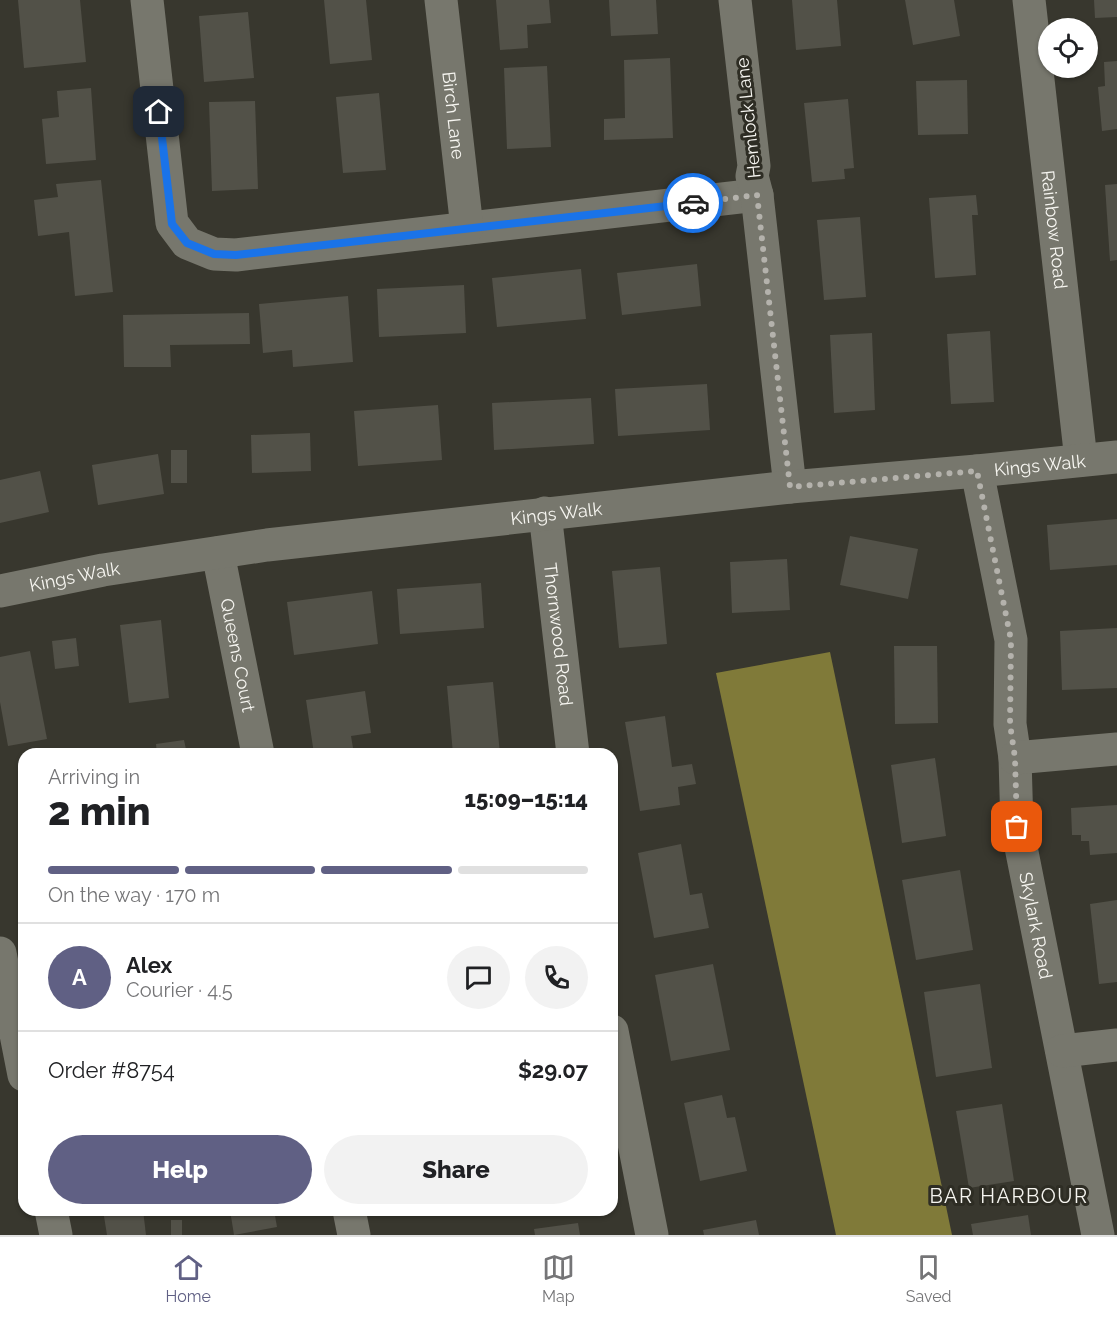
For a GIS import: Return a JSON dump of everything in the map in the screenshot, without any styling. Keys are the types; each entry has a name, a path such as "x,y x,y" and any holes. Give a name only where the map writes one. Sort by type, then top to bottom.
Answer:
{"street":[{"path":"147,0 172,224 187,243 214,254 236,255 757,195"},
{"name":"Birch Lane","path":"441,0 466,228"},
{"name":"Hemlock Lane","path":"735,0 754,166 752,176 757,195 790,487"},
{"name":"Rainbow Road","path":"1029,0 1082,460"},
{"name":"Kings Walk","path":"0,591 103,570 267,545 790,487 1117,457"},
{"name":"Skylark Road","path":"977,471 1011,640 1010,724 1015,758 1017,827 1098,1235"},
{"name":"Thornwood Road","path":"545,513 572,748"},
{"name":"Queens Court","path":"218,553 257,748"},
{"path":"1015,758 1117,749"},
{"path":"0,953 18,1044"},
{"path":"1062,1051 1117,1045"},
{"path":"618,1062 652,1235"},
{"path":"52,1216 56,1235"},
{"path":"350,1216 354,1235"}],"shaded area":[{"path":"830,652 952,1235 836,1235 716,673"}],"building":[{"path":"18,0 80,0 86,62 24,68"},
{"path":"324,0 366,0 372,60 330,64"},
{"path":"496,0 549,0 551,23 527,25 528,48 500,50"},
{"path":"609,0 656,0 658,34 611,36"},
{"path":"792,0 837,0 841,46 796,50"},
{"path":"905,0 954,0 960,36 913,45"},
{"path":"1094,0 1117,0 1117,17 1095,18"},
{"path":"248,12 254,78 204,82 199,16"},
{"path":"670,58 673,138 604,140 604,119 625,118 624,60"},
{"path":"1117,61 1117,129 1102,131 1098,87 1105,86 1104,62"},
{"path":"547,66 551,147 507,149 504,68"},
{"path":"967,80 968,134 918,135 916,81"},
{"path":"91,88 96,160 46,164 42,119 59,117 57,91"},
{"path":"379,93 386,170 343,173 336,97"},
{"path":"848,99 854,168 844,169 845,179 812,182 804,103"},
{"path":"255,101 258,189 212,191 209,102"},
{"path":"101,180 113,292 75,296 69,232 38,236 34,200 58,197 56,184"},
{"path":"1117,184 1117,260 1110,261 1105,185"},
{"path":"976,195 978,215 972,215 976,275 935,278 929,198"},
{"path":"860,217 866,297 824,300 817,220"},
{"path":"697,264 701,306 622,315 617,273"},
{"path":"581,269 586,319 497,327 492,278"},
{"path":"464,285 466,333 379,337 377,289"},
{"path":"348,296 353,362 293,367 292,350 263,353 259,304"},
{"path":"249,313 250,344 170,345 171,367 124,367 123,315"},
{"path":"990,331 994,402 951,404 947,334"},
{"path":"872,333 875,410 834,413 830,335"},
{"path":"707,384 710,430 618,436 615,389"},
{"path":"591,398 594,444 494,450 492,403"},
{"path":"438,405 442,460 358,466 354,411"},
{"path":"310,433 311,471 252,473 251,435"},
{"path":"171,450 187,450 187,483 171,483"},
{"path":"158,454 164,494 98,505 92,465"},
{"path":"40,471 49,512 0,523 0,480"},
{"path":"1117,519 1117,565 1050,570 1047,525"},
{"path":"850,536 918,549 908,599 840,585"},
{"path":"787,559 790,610 732,613 730,562"},
{"path":"660,567 667,644 619,648 612,571"},
{"path":"481,583 484,628 400,634 397,589"},
{"path":"372,591 378,644 294,655 287,602"},
{"path":"161,620 169,698 129,703 120,625"},
{"path":"1117,628 1117,688 1062,690 1060,631"},
{"path":"76,638 79,666 55,669 52,641"},
{"path":"894,646 937,646 938,723 895,724"},
{"path":"30,651 47,739 8,746 0,702 0,657"},
{"path":"493,682 499,748 452,748 447,686"},
{"path":"365,691 371,733 351,736 353,748 313,748 306,700"},
{"path":"665,716 672,767 692,764 696,784 678,787 680,805 640,811 625,722"},
{"path":"184,740 186,748 156,748 156,744"},
{"path":"935,758 946,836 902,843 891,765"},
{"path":"1117,805 1117,853 1090,855 1089,841 1081,841 1081,835 1072,835 1071,808"},
{"path":"681,844 690,895 702,893 709,928 654,938 638,853"},
{"path":"960,870 973,950 916,960 902,880"},
{"path":"1117,900 1117,982 1099,984 1090,904"},
{"path":"713,964 730,1050 671,1061 655,975"},
{"path":"980,984 992,1068 936,1077 924,992"},
{"path":"722,1095 727,1118 735,1117 747,1171 700,1181 684,1103"},
{"path":"1002,1104 1014,1181 969,1188 956,1111"},
{"path":"1028,1215 1031,1235 973,1235 971,1224"},
{"path":"104,1216 144,1216 146,1235 107,1235"},
{"path":"231,1216 275,1216 277,1227 234,1235"},
{"path":"171,1220 182,1220 182,1235 171,1235"},
{"path":"756,1220 759,1235 704,1235 703,1230"},
{"path":"578,1223 580,1235 535,1235 534,1229"}],"way so far":[{"path":"693,203 757,195 790,487 977,471 1011,640 1010,724 1015,758 1017,827"}],"district":[{"name":"BAR HARBOUR","path":"1009,1196"}],"route":[{"path":"159,112 172,224 187,243 214,254 236,255 693,203"}]}
